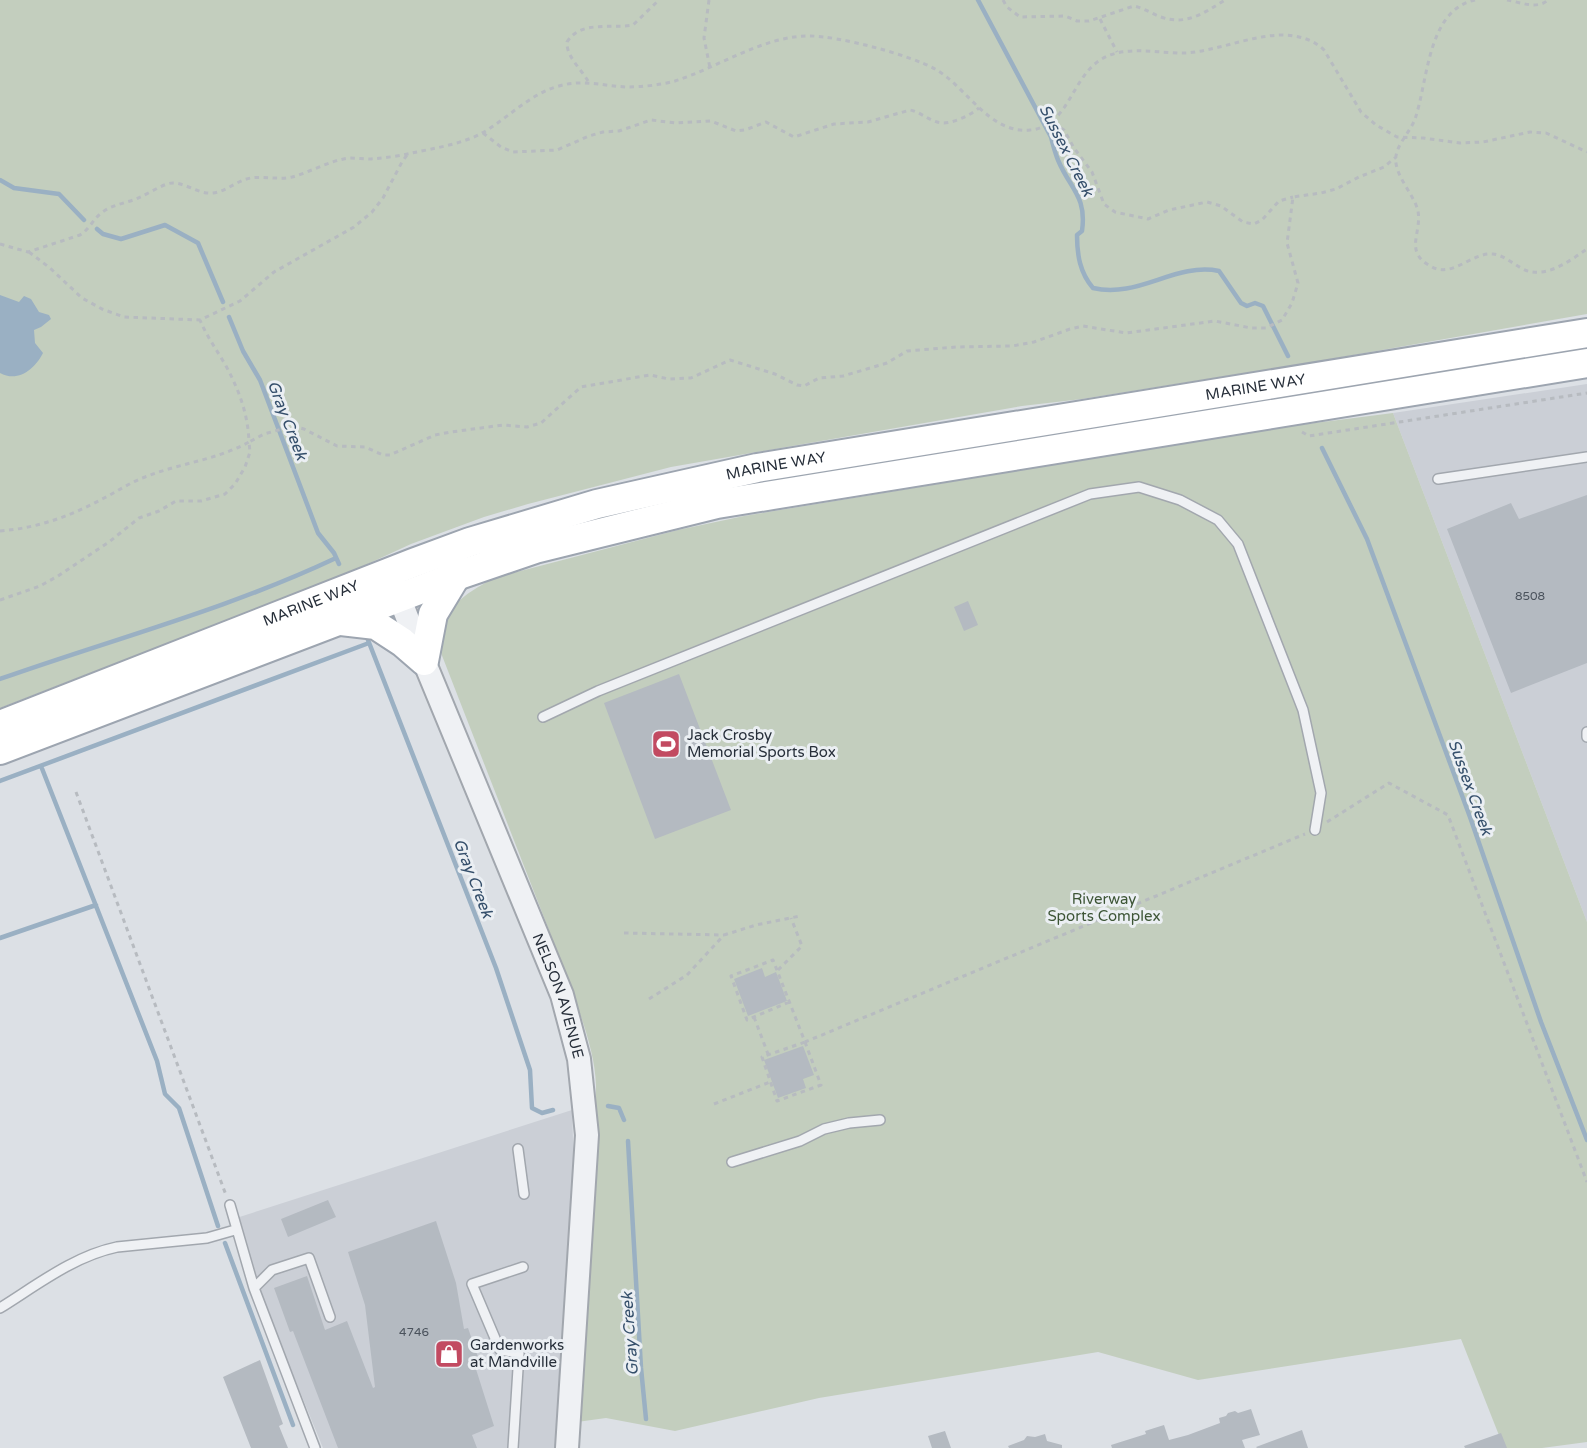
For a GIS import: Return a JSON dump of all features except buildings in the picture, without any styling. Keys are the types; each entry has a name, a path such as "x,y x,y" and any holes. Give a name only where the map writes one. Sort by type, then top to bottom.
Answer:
{"main road":[{"name":"MARINE WAY","path":"0,750 337,621 470,542 597,504 757,468 1587,333"},
{"name":"MARINE WAY","path":"0,725 395,585 456,576 535,549 717,504 1587,363"},
{"path":"337,621 376,626 402,642 424,661 433,614 456,576"}],"street":[{"name":"NELSON AVENUE","path":"395,585 424,661 562,995 579,1059 588,1135 567,1448"}],"lane":[{"path":"1438,479 1587,457"},
{"path":"543,717 609,687 1090,494 1139,487 1180,500 1218,520 1238,544 1303,710 1321,793 1315,830"},
{"path":"732,1162 800,1141 824,1129 849,1123 880,1120"},
{"path":"518,1149 524,1194"},
{"path":"230,1205 254,1288 315,1448"},
{"path":"0,1308 82,1258 102,1250 207,1238 236,1230"},
{"path":"254,1288 272,1270 309,1258 330,1317"},
{"path":"513,1448 519,1353 500,1350 472,1284 523,1267"}],"path":[{"path":"588,81 568,52 567,42 570,37 578,31 592,27 633,25 659,0"},
{"path":"709,0 704,38 710,68"},
{"path":"1003,0 1016,16 1023,18 1065,16 1077,21 1089,21 1134,6 1161,17 1179,21 1188,20 1204,14 1225,0"},
{"path":"1051,124 1064,130 1092,172 1104,204 1115,212 1149,219 1169,210 1207,202 1221,206 1243,222 1254,224 1262,220 1279,201 1336,189 1384,167 1395,157 1413,125 1428,60 1439,30 1454,9 1475,0"},
{"path":"1507,0 1535,5 1543,4 1548,0"},
{"path":"1100,18 1117,52"},
{"path":"28,252 80,235 86,232 104,211 168,184 175,183 210,194 253,177 290,177 317,166 350,158 372,159 408,154 468,139 483,132 542,92 561,85 588,81 628,87 672,82 785,38 808,36 824,37 874,48 924,63 954,82 979,108 1000,124 1019,130 1032,130 1051,124 1091,67 1102,58 1117,52 1187,52 1215,49 1255,38 1281,35 1302,37 1317,43 1324,50 1361,112 1376,125 1397,137 1460,143 1483,142 1530,132 1546,134 1587,152"},
{"path":"483,132 501,147 513,152 557,150 589,136 619,131 651,120 676,123 711,121 736,131 766,122 794,137 834,124 868,122 910,110 935,122 948,123 979,108"},
{"path":"0,244 28,252 50,268 82,298 102,309 124,317 200,320 240,301 274,272 354,227 372,212 383,198 408,154"},
{"path":"1395,157 1401,178 1417,208 1418,218 1414,245 1417,254 1431,267 1445,270 1481,255 1491,254 1501,256 1525,270 1541,274 1587,249"},
{"path":"0,531 22,529 70,515 143,478 230,452 264,434 288,426 304,429 338,446 365,447 390,455 435,435 503,425 533,426 541,423 581,387 650,375 669,379 691,378 730,360 804,386 819,378 843,376 887,363 907,351 1012,346 1034,342 1083,326 1126,333 1215,321 1259,329 1282,320 1292,303 1298,284 1287,243 1293,197"},
{"path":"0,600 40,586 58,576 109,542 139,518 159,511 176,501 201,501 225,494 235,484 245,467 250,452 249,424 241,398 226,366 206,336 200,320"},
{"path":"1309,436 1587,393"},
{"path":"789,1002 747,1020 730,976 773,960 805,1042 821,1085 777,1101 762,1057 805,1042 1315,830 1389,783 1448,815 1587,1182"},
{"path":"76,792 230,1205"},
{"path":"624,933 724,935 756,925 800,916"},
{"path":"777,971 802,946 791,918"},
{"path":"649,999 687,975 724,935"},
{"path":"754,1017 768,1055"},
{"path":"714,1104 770,1082"}],"shaded area":[{"path":"1587,384 1587,922 1393,413"},
{"path":"572,1110 574,1171 557,1448 323,1448 230,1220"}],"green space":[{"path":"0,0 1587,0 1587,314 1308,363 1082,399 1022,406 671,467 484,517 411,544 346,574 0,708"},
{"name":"Riverway Sports Complex","path":"1393,413 1587,922 1587,1442 1542,1448 1504,1448 1461,1339 1198,1380 1098,1352 819,1398 675,1431 606,1418 577,1422 596,1123 593,1058 568,979 441,653 443,626 454,606 471,591 494,578 678,530 744,516 1276,428"}],"water":[{"path":"0,295 19,302 24,296 31,299 39,312 49,315 51,319 34,330 35,343 43,353 31,369 19,375 7,376 0,373"}],"waterway":[{"name":"Sussex Creek","path":"978,0 1051,137 1058,160 1080,201 1083,219 1082,231 1077,235 1079,257 1082,270 1093,288 1125,289 1187,271 1219,271 1241,303 1247,306 1255,303 1263,306 1288,356"},
{"name":"Gray Creek","path":"0,180 14,188 59,194 84,220"},
{"name":"Gray Creek","path":"97,229 103,234 121,239 165,225 198,243 223,302"},
{"name":"Gray Creek","path":"229,317 243,351 260,380 318,533 334,553 339,564"},
{"name":"Sussex Creek","path":"1322,448 1367,539 1470,817 1541,1022 1587,1140"},
{"path":"0,679 254,593 336,558"},
{"name":"Gray Creek","path":"368,640 496,968 530,1070 532,1108 542,1113 553,1110"},
{"path":"0,781 369,643"},
{"path":"41,766 157,1061 165,1094 179,1108 218,1226"},
{"path":"0,938 96,905"},
{"name":"Gray Creek","path":"608,1106 619,1108 624,1120"},
{"name":"Gray Creek","path":"628,1141 646,1419"},
{"path":"225,1243 293,1425"}],"place":[{"name":"Jack Crosby Memorial Sports Box","path":"666,744"},
{"name":"Gardenworks at Mandville","path":"449,1354"}]}
